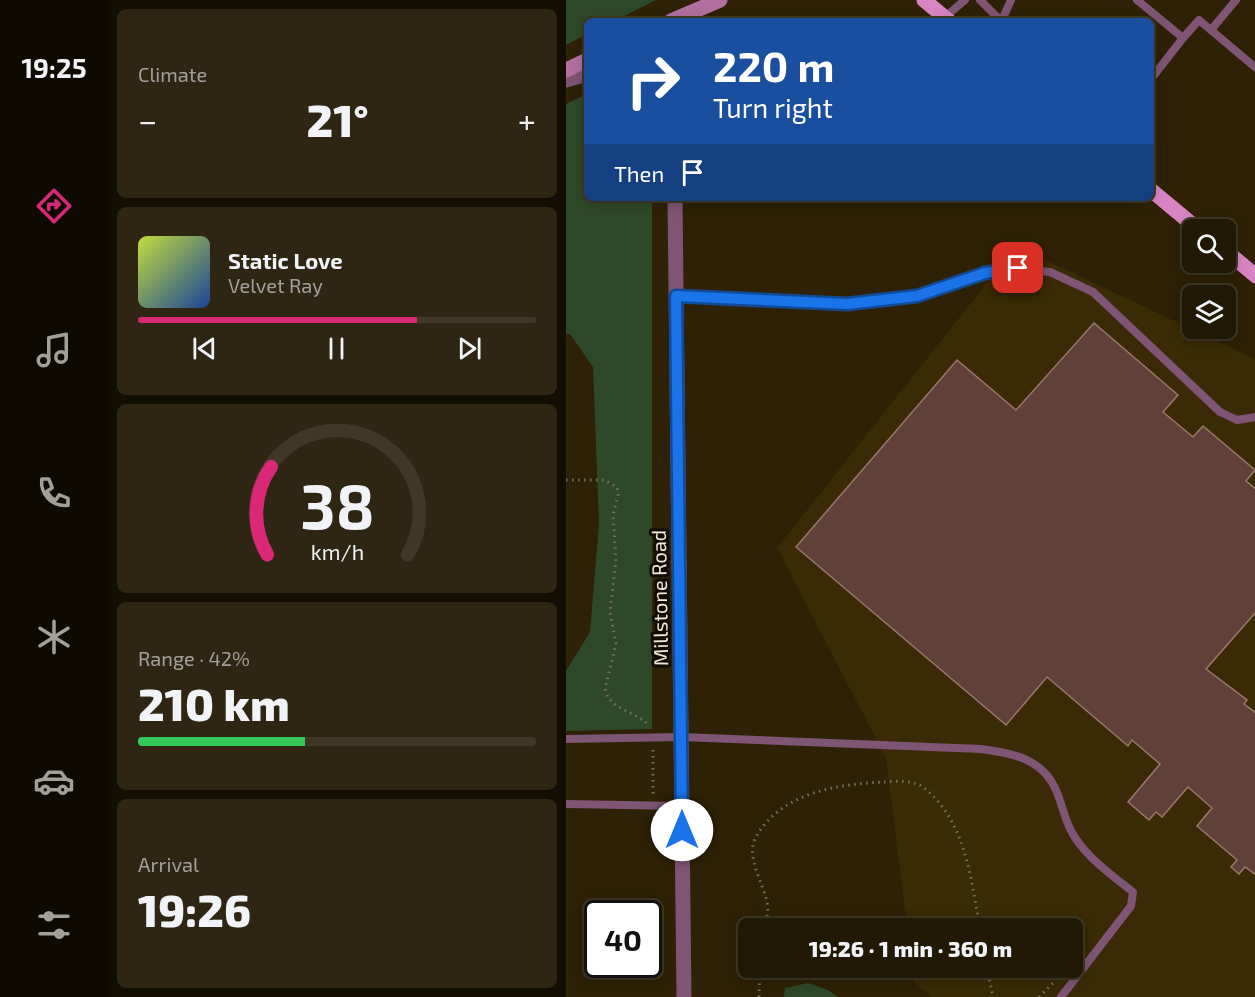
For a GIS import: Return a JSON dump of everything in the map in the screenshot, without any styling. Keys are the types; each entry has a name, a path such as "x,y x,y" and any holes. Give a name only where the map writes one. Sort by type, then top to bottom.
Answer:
{"main road":[{"path":"679,18 720,0"},
{"path":"924,0 946,18"},
{"path":"566,69 584,61"},
{"path":"1154,192 1186,219"},
{"path":"1236,260 1256,276"}],"street":[{"path":"566,80 584,75"},
{"name":"Millstone Road","path":"674,201 684,997"}],"lane":[{"path":"948,18 965,0"},
{"path":"980,0 999,18"},
{"path":"1003,18 1011,0"},
{"path":"1137,0 1184,38"},
{"path":"1211,30 1236,0"},
{"path":"1154,76 1199,20 1256,68"},
{"path":"676,296 847,304 917,296 985,273 1018,268 1050,272 1093,292 1220,412 1237,420 1256,417"},
{"path":"566,739 682,737 981,749 1008,752 1029,760 1045,772 1056,789 1061,813 1076,839 1094,859 1133,892 1132,906 1061,997"},
{"path":"566,804 682,806"}],"path":[{"path":"566,480 604,480 617,487 618,495 613,515 616,559 610,612 616,644 605,689 608,698 617,706 644,721 653,738 653,805"},
{"path":"766,918 768,903 753,853 753,844 766,824 785,807 807,795 835,786 899,781 923,786 940,804 957,831 968,867 978,918"},
{"path":"759,997 760,978"},
{"path":"989,978 993,997"},
{"path":"1039,997 1056,980"}],"shaded area":[{"path":"1016,246 1182,324 1182,339 1213,339 1255,359 1255,997 932,997 913,982 913,978 1083,978 1083,918 906,918 886,758 777,548"}],"green space":[{"path":"566,0 656,0 620,18 584,18 584,36 566,45"},
{"path":"584,95 584,201 652,201 652,729 566,731 566,671 590,632 599,524 593,367 570,334 566,334 566,104"},
{"path":"808,983 828,990 838,997 784,997 785,988"}],"building":[{"path":"1094,323 1178,395 1163,412 1193,437 1203,426 1255,470 1246,481 1256,489 1256,612 1206,669 1247,700 1244,704 1256,713 1256,875 1245,867 1239,874 1231,867 1237,860 1197,826 1212,808 1188,787 1162,817 1156,812 1149,820 1128,802 1160,764 1132,740 1128,746 1047,677 1006,725 796,547 957,360 1016,410"}],"route":[{"path":"682,830 676,296 847,304 917,296 985,273 1018,268"}]}
